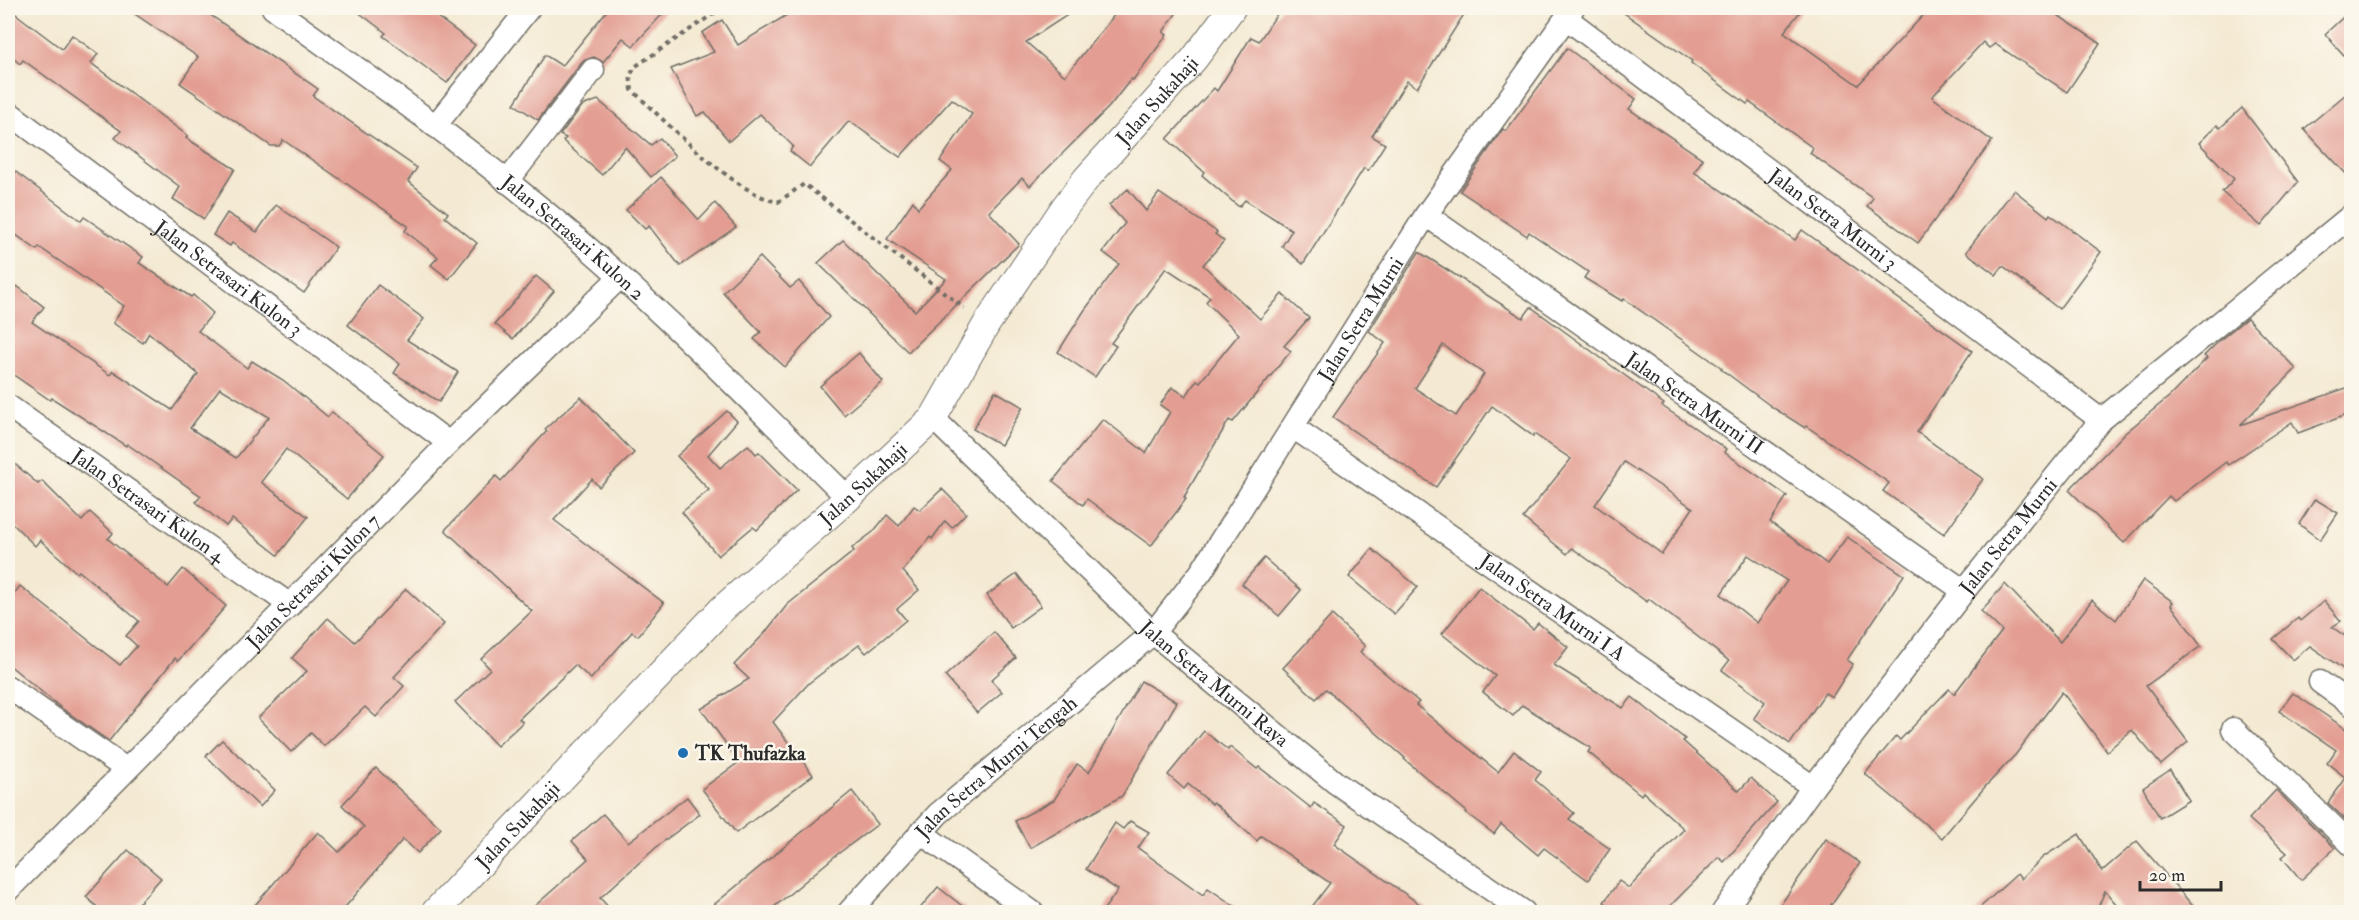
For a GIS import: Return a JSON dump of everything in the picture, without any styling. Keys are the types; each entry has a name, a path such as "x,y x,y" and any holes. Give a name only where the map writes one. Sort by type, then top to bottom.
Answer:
{"street":[{"name":"Jalan Setrasari Kulon 2","path":"273,8 435,126 539,206 620,277 848,498"},
{"path":"435,126 529,8"},
{"name":"Jalan Sukahaji","path":"435,912 721,610 848,498 933,418 986,325 1064,208 1086,179 1194,58 1233,8"},
{"name":"Jalan Setra Murni","path":"1152,633 1201,572 1426,215 1570,13"},
{"name":"Jalan Setra Murni 3","path":"1570,13 2101,420"},
{"path":"507,182 593,70"},
{"name":"Jalan Setrasari Kulon 3","path":"8,112 449,443"},
{"name":"Jalan Setra Murni II","path":"1426,215 1964,591"},
{"name":"Jalan Setra Murni","path":"1723,912 1813,787 1964,591 2101,420 2352,216"},
{"name":"Jalan Setrasari Kulon 7","path":"8,890 449,443 620,277"},
{"name":"Jalan Setrasari Kulon 4","path":"8,406 290,605"},
{"name":"Jalan Setra Murni Raya","path":"933,418 1152,633 1336,783 1524,912"},
{"name":"Jalan Setra Murni I A","path":"1293,427 1813,787"},
{"name":"Jalan Setra Murni Tengah","path":"849,912 920,832 947,807 1152,633"},
{"path":"2320,682 2352,705"},
{"path":"8,687 126,769"},
{"path":"2233,729 2352,845"},
{"path":"920,832 1032,912"}],"path":[{"path":"722,8 636,66 630,75 632,90 708,160 763,199 778,202 804,184 986,325"},
{"path":"1933,912 1938,907"}],"building":[{"path":"8,8 62,49 72,35 98,54 91,63 188,136 186,138 235,169 204,219 173,199 180,187 115,138 121,131 23,60 20,64 8,54"},
{"path":"126,8 200,8 318,89 313,96 417,168 408,181 448,213 445,217 477,243 449,279 431,265 438,257 405,231 408,226 283,140 279,146 271,146 180,83 198,57"},
{"path":"353,8 425,8 475,45 447,83 383,36 386,33"},
{"path":"609,8 668,8 633,46 623,38 603,62 594,57 583,61 538,120 514,104 545,55 562,66"},
{"path":"798,8 1078,8 1026,42 1065,76 1120,8 1180,8 1163,32 1167,35 1109,107 1030,186 1022,178 989,212 1019,244 908,352 818,263 843,240 915,311 946,279 887,239 913,201 918,208 952,170 940,161 972,114 952,99 900,157 849,121 810,167 790,151 793,146 760,114 729,141 705,112 697,116 671,69 714,52 702,33 722,20 738,45"},
{"path":"1281,8 1468,8 1417,88 1407,81 1372,136 1385,144 1368,171 1364,168 1303,264 1282,246 1292,230 1245,200 1239,207 1202,175 1204,172 1167,139 1214,88 1217,91 1251,37 1259,41"},
{"path":"1617,8 1803,8 1784,32 1858,85 1930,8 2047,8 2100,43 2067,92 1995,44 1989,48 1983,42 1932,97 1992,141 1918,243 1867,206 1873,198 1810,153 1813,148 1749,102 1747,104 1691,63 1692,61"},
{"path":"2352,9 2352,64 2325,34"},
{"path":"1567,48 1636,99 1629,109 1703,159 1694,172 1795,240 1802,230 1972,351 1917,432 1983,479 1944,534 1883,491 1889,483 1806,426 1805,428 1772,407 1722,368 1624,299 1622,301 1584,278 1588,272 1529,232 1527,236 1460,191 1503,129 1506,131"},
{"path":"2352,89 2352,180 2304,129"},
{"path":"598,100 651,145 660,138 675,156 651,177 625,147 602,175 563,141 566,138 560,135 582,106"},
{"path":"2242,108 2298,182 2261,226 2222,192 2234,179 2199,143 2217,125 2220,128"},
{"path":"8,166 81,221 84,217 143,257 139,263 191,297 193,295 213,313 198,331 247,368 252,361 283,380 328,417 332,412 384,455 347,499 286,449 261,482 308,517 278,555 232,519 226,526 196,502 201,496 127,444 126,446 52,398 50,400 8,371 8,298 17,286 44,307 32,322 110,375 113,371 172,410 198,374 149,333 143,343 113,323 124,306 39,247 37,250 8,229","holes":["220,388 269,417 236,458 190,428"]},
{"path":"661,177 699,220 715,203 736,227 680,266 649,226 645,229 626,210"},
{"path":"1128,189 1146,211 1159,193 1217,232 1215,234 1224,241 1203,265 1260,319 1282,294 1309,318 1284,346 1291,351 1233,422 1229,420 1184,497 1186,499 1151,546 1087,499 1083,505 1053,481 1103,419 1146,453 1170,412 1160,405 1172,387 1186,396 1197,380 1200,382 1239,334 1206,302 1210,297 1166,268 1111,343 1116,346 1095,377 1058,352 1084,311 1119,264 1103,252 1125,223 1109,205"},
{"path":"2014,190 2048,217 2050,214 2101,252 2059,309 2003,266 1996,275 1966,252"},
{"path":"276,205 336,247 304,293 232,243 230,246 213,235 227,213 257,232"},
{"path":"1419,252 1523,318 1531,307 1664,404 1662,406 1726,449 1724,452 1787,496 1770,522 1827,564 1847,537 1904,575 1847,660 1853,664 1832,697 1825,693 1790,744 1754,718 1765,702 1722,670 1729,661 1649,599 1647,602 1572,548 1567,554 1523,518 1571,459 1534,434 1533,436 1492,406 1436,487 1333,417 1385,343 1369,331","holes":["1443,345 1484,374 1456,416 1415,388","1624,462 1693,508 1662,554 1595,505","1748,555 1787,581 1757,623 1721,594"]},
{"path":"760,257 790,288 799,281 829,317 785,367 754,339 761,332 723,292"},
{"path":"536,276 554,291 513,339 495,324"},
{"path":"378,285 424,319 407,340 458,372 439,402 394,373 400,364 348,325"},
{"path":"2247,318 2296,369 2240,425 2352,386 2352,413 2298,433 2292,422 2228,465 2226,462 2174,501 2169,496 2124,543 2069,490 2125,433 2170,396 2207,358 2204,356 2220,340"},
{"path":"859,353 883,382 844,415 820,386"},
{"path":"995,391 1023,407 1001,445 973,429"},
{"path":"581,397 634,453 599,487 592,479 554,520 664,603 638,636 632,632 591,679 575,665 519,719 523,722 497,746 455,702 490,669 481,659 532,611 445,530 496,476 501,481 547,431 545,429"},
{"path":"727,411 737,421 708,455 720,468 748,445 756,454 759,452 797,490 757,530 753,527 718,556 682,512 709,490 677,456"},
{"path":"8,458 38,484 42,481 82,521 90,512 113,533 108,539 168,587 183,569 226,606 178,661 175,658 109,741 60,707 8,664 8,602 20,586 120,665 137,646 126,636 139,621 79,571 77,573 40,540 35,546 8,519"},
{"path":"942,489 966,513 952,528 945,521 903,571 919,590 897,609 906,620 866,653 859,645 809,683 773,722 813,775 736,833 702,789 739,762 701,709 749,679 734,665 764,634 787,605 854,551 852,548 873,532 887,515 899,526 914,506 920,510"},
{"path":"2315,499 2338,513 2320,540 2299,524"},
{"path":"1372,549 1418,587 1394,614 1349,577"},
{"path":"1264,558 1301,590 1279,616 1242,584"},
{"path":"1017,574 1041,606 1011,628 987,595"},
{"path":"2143,580 2173,602 2171,605 2201,646 2146,686 2188,742 2161,765 2132,730 2107,751 2062,692 2016,754 1942,838 1865,774 1896,736 1900,740 1949,689 1954,694 2002,631 1981,611 2005,584 2060,642 2092,600 2116,620"},
{"path":"1479,587 1533,629 1538,623 1568,647 1554,665 1623,708 1632,697 1685,739 1683,741 1739,791 1751,778 1777,802 1724,862 1719,857 1664,912 1618,912 1604,902 1619,881 1629,888 1684,829 1643,792 1641,795 1588,752 1591,748 1522,705 1513,716 1483,692 1495,676 1442,634"},
{"path":"406,589 444,624 394,677 404,686 376,717 365,707 324,746 311,733 291,752 258,718 307,671 292,658 328,618 355,642"},
{"path":"2324,601 2341,621 2332,627 2352,641 2352,675 2310,646 2293,660 2273,639 2298,618 2300,621"},
{"path":"1332,615 1365,646 1360,652 1419,702 1416,705 1498,772 1514,751 1541,772 1535,780 1574,813 1569,819 1610,849 1588,880 1544,848 1538,855 1501,824 1494,834 1466,813 1326,689 1316,699 1283,668"},
{"path":"994,632 1016,658 991,680 1002,692 977,713 945,676"},
{"path":"1141,681 1177,702 1122,796 1030,848 1015,821 1054,800 1077,764 1089,772"},
{"path":"2293,693 2349,731 2352,727 2352,812 2346,820 2328,803 2346,778 2327,763 2336,750 2279,711"},
{"path":"1204,731 1228,750 1230,747 1257,769 1259,767 1311,808 1314,803 1347,825 1334,844 1431,912 1308,912 1330,883 1261,836 1257,841 1213,802 1212,804 1188,784 1184,789 1168,775"},
{"path":"222,740 275,790 260,807 206,756"},
{"path":"376,768 441,828 418,853 403,839 341,912 249,912 318,832 339,852 364,827 342,805"},
{"path":"2170,770 2189,800 2160,818 2143,788"},
{"path":"2276,790 2335,848 2301,880 2282,857 2287,853 2249,819"},
{"path":"852,791 878,824 835,856 768,912 705,912"},
{"path":"687,797 700,814 660,844 600,898 613,912 528,912 588,859 572,841 603,814 628,842"},
{"path":"1130,821 1149,832 1138,848 1203,895 1208,888 1243,912 1102,912 1118,890 1086,869 1115,823 1123,829"},
{"path":"2079,834 2102,871 2137,841 2198,912 2123,912 2105,891 2096,912 1975,912 2017,874 2021,879 2043,857"},
{"path":"1826,839 1860,863 1826,912 1793,912 1781,904"},
{"path":"128,850 161,878 131,912 103,912 86,897"},
{"path":"938,887 970,912 917,912"}],"place":[{"name":"TK Thufazka","path":"683,753"}]}
